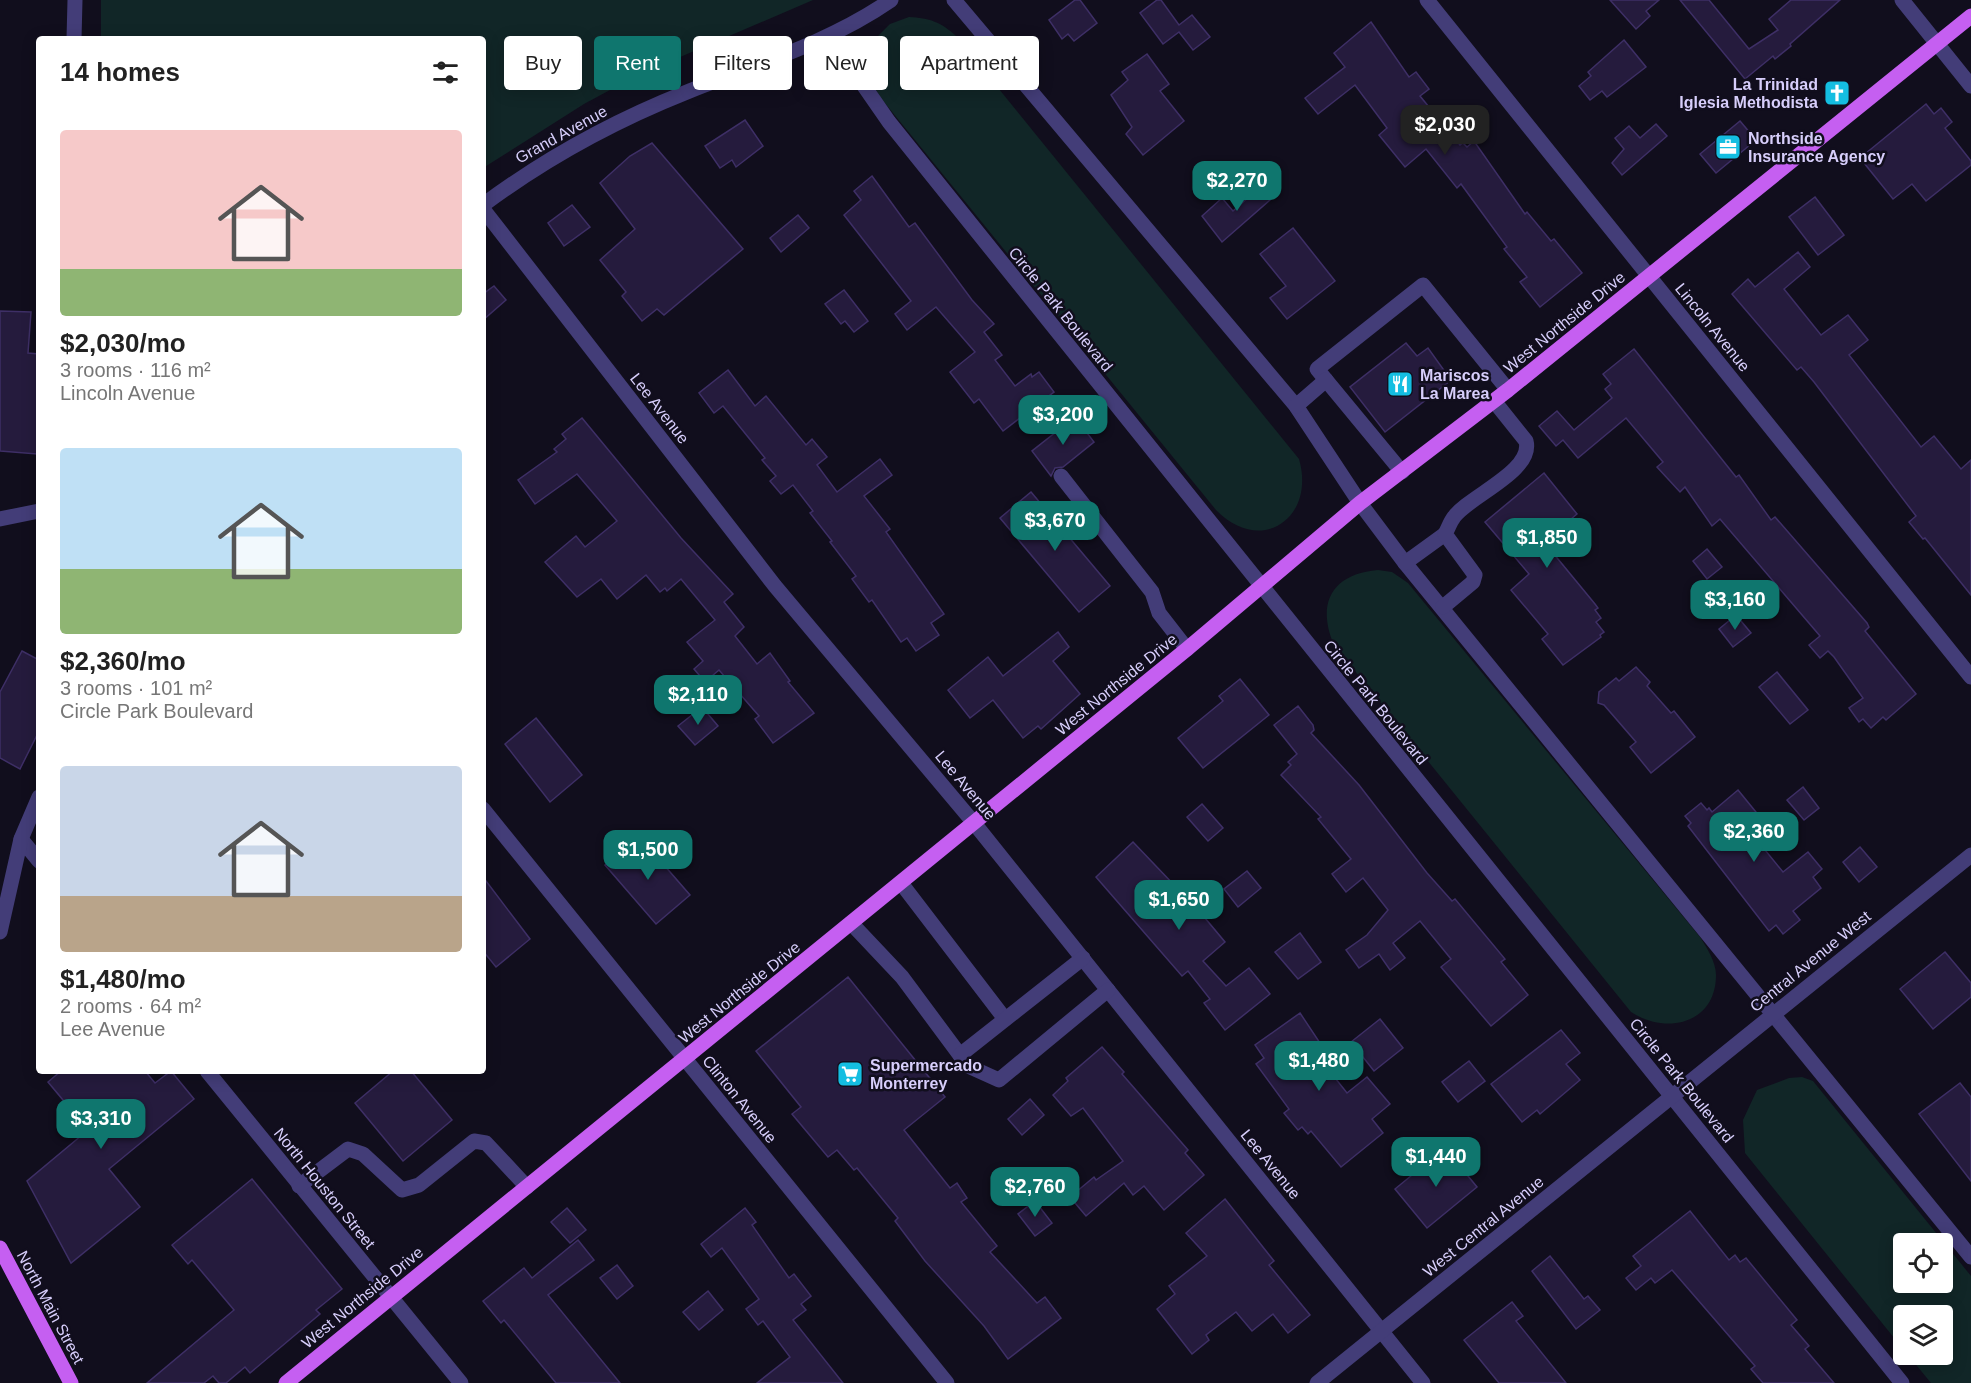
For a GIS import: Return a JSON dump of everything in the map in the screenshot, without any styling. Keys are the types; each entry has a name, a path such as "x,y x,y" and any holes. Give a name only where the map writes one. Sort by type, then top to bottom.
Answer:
{"main road":[{"name":"West Northside Drive","path":"286,1383 1187,649 1360,503 1494,401 1650,277 1971,16"},
{"name":"North Main Street","path":"0,1248 70,1381"}],"street":[{"path":"74,36 75,0"},
{"name":"Grand Avenue","path":"832,36 891,0"},
{"path":"954,0 1296,406 1360,503 1405,563 1971,1257"},
{"name":"Lincoln Avenue","path":"1427,0 1971,676"},
{"path":"1902,0 1971,86"},
{"name":"Grand Avenue","path":"486,205 524,174 605,129 687,92 804,47"},
{"name":"Circle Park Boulevard","path":"867,90 897,132 1261,588 1902,1383"},
{"name":"Lee Avenue","path":"486,211 775,586 974,823 1423,1383"},
{"path":"1402,472 1317,369 1423,285 1508,390"},
{"path":"1296,406 1326,380"},
{"path":"1405,563 1445,534 1454,517 1522,463 1528,448 1526,441 1494,401"},
{"path":"1061,476 1152,592 1159,614 1187,649"},
{"path":"0,519 36,513"},
{"path":"1443,607 1473,582 1475,575 1445,534"},
{"path":"0,932 21,839 36,804"},
{"name":"Clinton Avenue","path":"486,813 947,1383"},
{"path":"21,839 36,857"},
{"name":"Central Avenue West","path":"1672,1096 1971,855"},
{"path":"901,883 1005,1019"},
{"path":"851,923 902,977 968,1066 999,1080 1108,990"},
{"path":"960,1055 1083,958"},
{"name":"North Houston Street","path":"209,1074 461,1383"},
{"name":"West Central Avenue","path":"1317,1383 1672,1096"},
{"path":"299,1186 348,1149 363,1154 402,1190 418,1185 474,1141 486,1143 527,1187"}],"green space":[{"path":"101,0 813,0 729,36 693,36 693,52 681,57 681,36 594,36 594,90 610,90 486,166 486,36 101,36"},
{"path":"909,17 923,18 945,27 956,36 900,36 900,90 1000,90 1299,459 1302,480 1300,498 1292,513 1281,524 1267,530 1250,530 1233,523 1216,510 880,97 876,90 888,90 888,36 878,36 890,24"},
{"path":"1378,570 1392,572 1408,583 1700,937 1713,960 1716,975 1714,992 1708,1005 1698,1014 1687,1020 1659,1023 1631,1012 1334,645 1327,616 1332,593 1339,584 1349,578"},
{"path":"1802,1077 1813,1081 1936,1233 1893,1233 1893,1293 1953,1293 1953,1254 1971,1276 1971,1383 1931,1383 1916,1365 1953,1365 1953,1305 1893,1305 1893,1337 1745,1153 1743,1120 1757,1090 1789,1078"}],"building":[{"path":"1075,0 1080,0 1097,23 1074,41 1068,34 1062,39 1049,20"},
{"path":"1157,0 1161,0 1179,25 1192,15 1210,37 1193,50 1179,32 1163,44 1140,13"},
{"path":"1610,0 1659,0 1646,11 1650,16 1636,29"},
{"path":"1680,0 1709,0 1749,49 1778,30 1769,19 1791,0 1840,0 1790,44 1791,46 1775,59 1773,56 1745,79"},
{"path":"1371,22 1409,77 1416,72 1429,89 1420,96 1460,145 1463,143 1467,147 1474,141 1525,214 1527,212 1551,241 1554,239 1582,273 1540,307 1520,282 1527,277 1504,249 1507,247 1461,184 1457,188 1426,149 1405,167 1379,135 1387,128 1355,85 1318,114 1305,98 1345,67 1334,53"},
{"path":"1624,40 1646,67 1607,97 1602,91 1590,100 1579,86 1591,76 1588,72"},
{"path":"1147,54 1169,84 1160,91 1184,121 1143,155 1126,134 1132,127 1111,95 1128,80 1122,72"},
{"path":"1926,104 1934,114 1941,108 1952,122 1945,128 1971,161 1971,165 1926,201 1912,184 1893,199 1860,158"},
{"path":"745,120 763,146 736,167 732,160 720,168 705,146"},
{"name":"Northside Insurance Agency","path":"1740,121 1756,140 1716,173 1700,154"},
{"path":"1656,124 1667,136 1622,175 1612,163 1624,149 1615,138 1629,126 1640,138"},
{"path":"652,143 743,249 664,315 657,309 642,321 622,296 626,292 600,260 635,229 600,183 630,156"},
{"path":"872,176 909,227 915,223 972,300 994,324 984,332 1002,355 995,360 1015,386 1031,374 1032,377 1039,372 1054,392 1003,431 979,399 974,403 950,372 975,352 936,307 907,330 895,314 911,301 844,215 861,200 854,191"},
{"path":"1267,181 1278,193 1222,242 1202,216 1222,198 1233,211"},
{"path":"1815,197 1844,235 1818,255 1789,217"},
{"path":"572,205 590,227 564,246 548,223"},
{"path":"798,215 809,228 781,252 770,238"},
{"path":"1293,228 1335,281 1287,319 1270,298 1286,286 1260,254"},
{"path":"1798,252 1810,267 1784,289 1821,335 1848,315 1868,340 1849,355 1921,447 1934,436 1961,469 1971,460 1971,595 1925,538 1923,539 1909,522 1916,516 1814,382 1801,367 1797,370 1732,294 1748,279 1755,287"},
{"path":"494,286 506,300 486,317 486,292"},
{"path":"844,290 868,321 854,332 845,321 841,324 825,304"},
{"path":"0,311 31,312 28,353 36,354 36,454 0,451"},
{"name":"Mariscos La Marea","path":"1406,343 1417,356 1428,348 1451,380 1385,432 1350,387"},
{"path":"1634,349 1736,477 1739,475 1771,520 1775,517 1867,623 1869,627 1865,631 1916,694 1886,720 1883,717 1871,728 1863,719 1859,722 1849,708 1863,698 1828,651 1820,658 1809,645 1820,636 1720,519 1712,526 1685,487 1680,492 1657,467 1663,462 1626,418 1578,458 1563,440 1556,446 1539,426 1557,411 1574,430 1612,398 1605,389 1611,384 1603,374"},
{"path":"728,370 755,406 766,396 806,445 812,439 827,457 817,465 837,492 880,459 892,475 864,496 890,529 886,532 944,614 931,623 939,635 916,651 907,638 901,642 872,600 869,602 852,579 856,576 830,542 832,541 810,513 813,511 793,485 781,494 770,481 776,476 762,460 765,458 723,406 714,413 699,393"},
{"path":"1075,417 1094,442 1063,467 1055,468 1051,476 1032,451"},
{"path":"582,418 681,538 733,594 724,602 744,627 735,636 757,664 770,653 790,681 788,682 814,713 773,743 755,719 759,716 719,670 705,682 694,669 703,661 687,642 715,620 681,579 667,591 665,588 660,592 646,575 617,599 601,579 577,597 545,562 576,536 585,547 617,521 577,474 535,504 518,480 557,452 554,449 566,439 562,434"},
{"path":"1544,473 1577,514 1544,542 1598,608 1595,610 1601,618 1596,622 1604,632 1600,635 1601,637 1563,665 1542,639 1548,634 1511,590 1529,574 1485,522"},
{"path":"1031,492 1110,586 1079,612 1000,518"},
{"path":"1707,549 1722,567 1707,579 1693,561"},
{"path":"1736,615 1751,633 1733,647 1719,629"},
{"path":"1058,632 1069,647 1053,661 1080,694 1041,729 1038,726 1023,738 993,700 970,718 948,690 988,657 1003,676"},
{"path":"22,651 36,658 36,737 20,769 0,758 0,692"},
{"path":"1636,667 1650,682 1647,686 1671,713 1674,711 1695,737 1651,773 1630,747 1636,742 1604,705 1598,703 1599,692 1616,678 1619,681"},
{"path":"1777,672 1808,710 1790,724 1759,687"},
{"path":"1240,679 1269,715 1203,768 1178,738 1223,701 1219,696"},
{"path":"1298,706 1313,725 1314,730 1311,733 1359,785 1427,873 1452,901 1455,899 1505,959 1501,962 1528,995 1491,1026 1441,967 1451,959 1420,921 1393,943 1405,958 1390,970 1379,954 1359,968 1346,950 1367,935 1388,910 1363,878 1346,892 1332,874 1351,859 1318,819 1321,817 1281,775 1291,765 1288,762 1297,754 1274,725"},
{"path":"702,707 718,726 695,745 678,726"},
{"path":"536,718 582,775 550,802 505,744"},
{"path":"1803,787 1819,808 1804,820 1787,800"},
{"path":"1738,790 1760,817 1748,829 1783,872 1808,852 1822,869 1813,877 1821,888 1793,911 1800,920 1783,934 1776,925 1769,931 1688,826 1691,823 1685,816 1701,803 1712,812"},
{"path":"1202,804 1223,828 1208,841 1187,817"},
{"path":"634,841 638,846 644,842 690,895 656,924 605,865"},
{"path":"1133,842 1176,887 1184,881 1196,895 1191,900 1195,906 1225,942 1203,961 1226,986 1249,968 1270,994 1225,1030 1204,1003 1210,999 1188,971 1182,976 1096,877"},
{"path":"1860,847 1877,867 1859,882 1843,862"},
{"path":"1247,871 1261,888 1238,907 1224,889"},
{"path":"486,881 530,939 496,967 486,955"},
{"path":"1300,933 1321,962 1298,979 1275,952"},
{"path":"1945,952 1971,983 1971,997 1933,1029 1900,989"},
{"path":"848,977 945,1097 904,1130 950,1188 957,1183 967,1198 961,1202 997,1246 990,1252 1037,1303 1045,1297 1061,1318 1008,1359 984,1326 925,1261 895,1221 898,1218 857,1168 854,1170 837,1150 828,1157 792,1114 801,1107 756,1051"},
{"path":"1300,1013 1324,1049 1316,1054 1347,1093 1367,1077 1390,1104 1372,1119 1383,1133 1341,1167 1311,1131 1308,1134 1302,1127 1298,1130 1284,1113 1289,1109 1256,1064 1264,1058 1255,1045"},
{"path":"1380,1019 1403,1048 1374,1071 1351,1042"},
{"path":"1561,1030 1580,1053 1566,1064 1580,1080 1540,1114 1537,1110 1522,1122 1491,1084"},
{"path":"1102,1047 1124,1072 1122,1074 1188,1150 1185,1153 1204,1175 1164,1210 1144,1186 1133,1195 1124,1183 1086,1216 1070,1197 1094,1177 1096,1180 1123,1161 1083,1108 1071,1116 1053,1095 1068,1081 1066,1078"},
{"path":"1469,1061 1485,1081 1458,1102 1442,1082"},
{"path":"57,1074 148,1074 155,1083 167,1074 173,1074 194,1099 109,1169 140,1207 71,1263 27,1181 88,1130 48,1082"},
{"path":"389,1074 414,1074 452,1120 403,1161 355,1103"},
{"path":"1960,1083 1971,1097 1971,1181 1919,1114"},
{"path":"1030,1099 1044,1115 1022,1135 1008,1119"},
{"path":"1445,1148 1477,1187 1427,1228 1395,1189"},
{"path":"252,1179 342,1289 316,1310 320,1314 250,1373 245,1367 226,1383 219,1383 213,1376 204,1383 147,1383 234,1310 192,1260 188,1264 172,1245"},
{"path":"1225,1199 1274,1261 1269,1265 1310,1315 1288,1333 1273,1314 1252,1331 1236,1312 1206,1335 1209,1340 1192,1354 1157,1309 1175,1294 1169,1286 1207,1256 1186,1233"},
{"path":"1035,1201 1052,1223 1035,1236 1018,1214"},
{"path":"567,1208 586,1230 570,1243 551,1222"},
{"path":"745,1208 756,1222 752,1225 789,1278 794,1274 811,1296 801,1304 806,1310 793,1320 843,1383 757,1383 790,1357 763,1321 758,1325 746,1309 759,1299 722,1248 711,1257 701,1244"},
{"path":"1690,1211 1729,1260 1735,1255 1740,1262 1746,1258 1797,1320 1791,1325 1809,1346 1805,1349 1834,1383 1763,1383 1751,1369 1755,1366 1672,1270 1655,1283 1651,1278 1636,1290 1626,1278 1641,1266 1633,1256"},
{"path":"578,1240 594,1260 548,1295 620,1383 556,1383 504,1320 501,1323 483,1301 524,1268 532,1278"},
{"path":"1550,1256 1584,1299 1588,1296 1600,1310 1576,1329 1532,1271"},
{"path":"617,1265 633,1286 617,1299 600,1278"},
{"path":"708,1291 723,1310 699,1330 683,1312"},
{"path":"1512,1302 1523,1316 1516,1321 1566,1383 1499,1383 1464,1340"}],"place":[{"name":"La Trinidad Iglesia Methodista","path":"1837,93"},
{"name":"Northside Insurance Agency","path":"1728,147"},
{"name":"Mariscos La Marea","path":"1400,384"},
{"name":"Supermercado Monterrey","path":"850,1074"}]}
